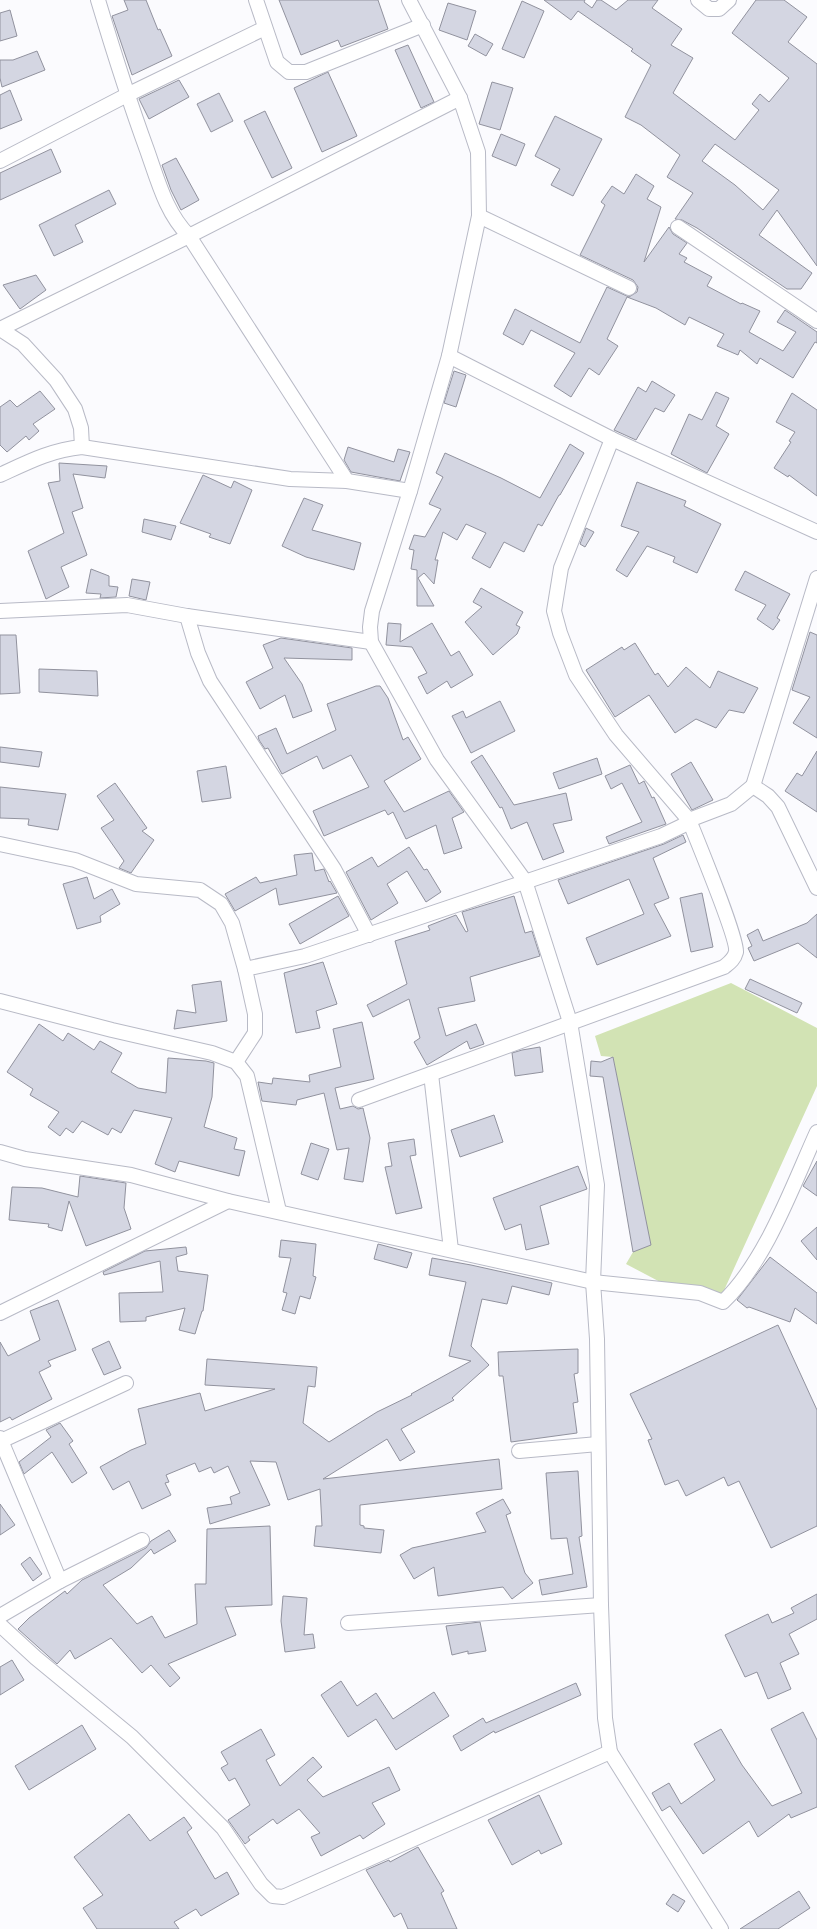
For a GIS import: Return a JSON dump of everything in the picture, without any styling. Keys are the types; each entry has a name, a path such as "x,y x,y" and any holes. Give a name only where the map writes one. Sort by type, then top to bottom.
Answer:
{"street":[{"path":"98,0 127,94 168,210 189,236 347,480"},
{"path":"256,0 277,62 290,72 306,72 423,25"},
{"path":"409,0 460,98 478,152 479,216 449,356 372,611 371,642 437,760 525,881 570,1022 597,1185 593,1282 597,1339 601,1605 605,1718 610,1752 720,1929"},
{"path":"698,0 709,9 718,9 729,0"},
{"path":"0,161 127,94 265,28"},
{"path":"0,329 189,236 460,98"},
{"path":"479,216 629,288"},
{"path":"678,227 817,321"},
{"path":"0,329 23,344 56,380 75,409 81,428 82,447"},
{"path":"449,356 612,439 817,532"},
{"path":"359,1100 715,971 733,960 736,951 731,931 689,820 616,735 576,676 554,611 561,568 612,439"},
{"path":"0,476 32,460 62,449 82,447 290,479 347,480 410,490"},
{"path":"245,969 305,956 370,935 661,836 682,826 689,820 731,804 753,786 817,578"},
{"path":"0,611 128,605 187,616 371,642"},
{"path":"187,616 198,653 210,681 334,869 370,935"},
{"path":"753,786 768,796 778,807 817,888"},
{"path":"0,844 75,860 136,884 200,890 221,904 232,923 245,969 254,1014 255,1033 236,1062"},
{"path":"0,1001 212,1053 236,1062 248,1076 279,1211"},
{"path":"431,1074 451,1250"},
{"path":"0,1152 25,1158 131,1175 228,1201 593,1282 700,1293 723,1302 738,1287 770,1234 817,1132"},
{"path":"0,1313 228,1201"},
{"path":"60,1581 0,1439 126,1383"},
{"path":"519,1451 598,1444"},
{"path":"0,1616 60,1581 142,1540"},
{"path":"348,1623 601,1605"},
{"path":"0,1625 36,1658 132,1737 223,1828 260,1884 273,1896 283,1897 610,1752"}],"green space":[{"path":"731,983 817,1028 817,1086 721,1297 664,1284 626,1264 633,1252 650,1245 613,1057 601,1056 595,1036"}],"building":[{"path":"124,0 146,0 158,30 160,29 172,56 132,75 112,16 128,10"},
{"path":"279,0 378,0 388,29 341,47 338,40 301,55"},
{"path":"544,0 585,0 584,2 592,8 597,0 601,0 616,10 628,0 658,0 652,8 682,29 671,45 693,58 673,93 735,140 759,110 752,104 760,94 769,102 789,78 732,33 756,0 784,0 807,17 788,42 817,64 817,266 777,210 759,235 812,273 801,289 787,289 697,228 682,220 675,219 693,193 667,177 680,155 641,125 625,117 651,65 631,51 633,49 578,11 571,20","holes":["715,144 779,190 763,210 735,185 702,161"]},
{"path":"522,1 544,11 524,58 502,49"},
{"path":"448,3 476,11 467,40 439,30"},
{"path":"10,10 17,36 0,41 0,13"},
{"path":"475,34 493,44 486,56 468,46"},
{"path":"408,45 434,102 421,108 395,50"},
{"path":"37,51 45,70 2,87 0,60 13,60"},
{"path":"328,72 357,136 322,152 294,88"},
{"path":"179,80 189,97 149,119 139,99"},
{"path":"492,82 513,88 500,130 479,124"},
{"path":"10,90 22,120 0,129 0,95"},
{"path":"219,93 233,121 211,132 197,104"},
{"path":"265,111 292,168 272,178 244,121"},
{"path":"555,116 602,139 573,196 551,185 560,169 535,156"},
{"path":"501,134 525,144 516,166 492,156"},
{"path":"51,149 61,172 0,200 0,173"},
{"path":"176,158 199,200 181,210 162,165"},
{"path":"636,174 654,186 647,199 661,207 644,262 669,227 673,234 687,243 679,254 687,258 684,262 712,277 707,286 741,304 760,311 749,332 783,351 796,332 777,322 785,310 817,332 817,343 815,342 793,378 760,358 757,364 740,350 738,355 717,346 724,334 689,317 685,325 656,308 627,297 607,339 618,346 599,375 589,368 571,397 554,386 575,353 531,330 523,345 503,334 515,309 580,343 607,287 629,297 637,292 638,287 633,280 580,255 605,205 601,202 612,186 624,194"},
{"path":"109,190 116,204 75,225 83,242 54,256 39,225"},
{"path":"36,275 46,290 20,309 3,285"},
{"path":"454,371 466,375 456,407 444,403"},
{"path":"652,381 675,395 664,412 655,408 636,440 614,430 638,387 646,392"},
{"path":"40,391 55,409 33,424 39,431 29,440 26,436 7,452 0,445 0,407 10,400 17,407"},
{"path":"716,392 729,398 716,426 729,434 707,473 671,454 689,414 702,420"},
{"path":"792,393 817,410 817,496 789,475 788,477 774,468 791,442 789,441 795,432 776,422"},
{"path":"570,444 584,453 542,526 538,524 524,552 504,542 490,568 472,558 486,533 466,524 457,540 443,532 435,560 438,560 434,584 424,573 418,578 434,606 417,606 417,570 411,569 414,550 409,549 414,535 425,537 441,509 429,504 443,477 436,473 445,453 540,498"},
{"path":"348,447 394,462 398,449 410,452 400,481 351,472 344,460"},
{"path":"59,463 107,466 105,478 73,474 83,508 72,512 87,555 61,567 69,587 46,599 28,551 64,533 48,483 60,481"},
{"path":"203,475 231,488 234,481 252,490 230,544 209,537 211,534 180,523"},
{"path":"637,482 686,501 684,506 721,524 697,573 673,562 675,557 647,546 627,577 616,570 639,532 621,526"},
{"path":"304,498 323,505 312,530 361,543 354,570 306,557 282,546"},
{"path":"144,519 176,526 171,540 142,532"},
{"path":"586,528 594,532 585,547 580,544"},
{"path":"91,569 109,576 109,586 118,587 116,597 100,598 101,594 86,593"},
{"path":"745,571 790,594 777,618 780,620 773,630 757,619 766,605 735,590"},
{"path":"132,579 150,582 146,600 129,596"},
{"path":"481,588 523,612 516,625 520,627 517,634 493,655 465,622 482,607 473,602"},
{"path":"388,623 401,624 400,642 432,623 451,656 459,651 473,675 451,688 447,681 427,694 418,677 427,673 412,647 386,645"},
{"path":"810,632 817,635 817,738 793,723 810,697 792,690"},
{"path":"0,635 16,635 20,693 0,694"},
{"path":"281,638 352,648 352,660 284,658 302,684 312,711 293,718 285,695 260,709 246,682 273,668 263,645"},
{"path":"635,643 655,675 658,673 668,687 686,667 710,688 718,671 758,688 744,713 729,710 716,728 696,719 675,733 649,695 615,717 586,670 622,647 624,650"},
{"path":"39,669 97,671 98,696 39,692"},
{"path":"380,686 388,698 403,740 408,737 421,759 384,781 404,812 449,791 464,812 452,818 462,848 444,854 436,825 406,839 393,812 388,815 385,810 324,836 313,811 369,787 351,755 323,769 317,756 282,774 268,748 265,749 259,740 258,736 276,728 287,754 336,730 327,704"},
{"path":"500,701 515,731 471,753 452,716 463,711 466,718"},
{"path":"0,747 42,752 39,767 0,762"},
{"path":"817,751 817,812 785,791 797,773 802,776"},
{"path":"482,755 514,805 566,793 572,820 553,824 564,852 543,860 527,822 511,829 502,807 500,808 471,762"},
{"path":"597,758 602,774 559,789 553,773"},
{"path":"691,762 713,800 692,810 671,774"},
{"path":"630,765 639,784 644,781 652,798 654,797 666,824 609,844 606,837 642,822 622,783 611,789 605,776"},
{"path":"226,766 231,798 202,802 197,771"},
{"path":"115,783 147,828 142,831 154,840 131,873 119,868 124,861 101,828 114,820 97,796"},
{"path":"0,787 66,794 58,830 28,825 29,819 0,818"},
{"path":"683,835 686,842 653,858 669,898 654,904 671,936 597,965 586,938 644,914 629,879 568,904 558,880 664,844"},
{"path":"409,847 424,870 427,869 441,892 426,902 407,871 387,884 398,903 371,920 346,872 372,857 378,867"},
{"path":"312,853 315,871 324,869 329,882 337,893 279,905 276,888 235,911 225,894 256,877 260,883 297,875 294,855"},
{"path":"87,877 94,899 112,889 120,904 100,916 101,922 77,929 63,884"},
{"path":"702,893 713,947 691,952 680,898"},
{"path":"338,896 349,916 300,944 289,924"},
{"path":"514,896 525,933 532,931 540,956 470,977 475,1001 438,1008 446,1036 476,1024 484,1044 470,1049 467,1041 427,1065 414,1042 420,1038 409,999 373,1017 367,1005 407,984 395,941 430,930 428,926 456,915 466,932 468,931 462,912"},
{"path":"817,914 817,958 798,943 754,961 748,948 752,946 747,935 758,929 763,941 807,923"},
{"path":"323,962 337,1004 316,1011 320,1028 296,1033 284,973"},
{"path":"750,979 802,1003 797,1013 745,989"},
{"path":"221,981 227,1021 174,1029 177,1010 196,1013 192,985"},
{"path":"362,1022 374,1079 335,1088 340,1109 353,1106 358,1109 363,1108 370,1138 363,1182 344,1179 349,1148 337,1150 324,1093 297,1100 296,1105 262,1101 258,1082 272,1084 273,1078 310,1082 309,1075 341,1067 333,1029"},
{"path":"39,1024 63,1041 68,1033 94,1050 100,1041 122,1053 111,1072 138,1088 166,1093 168,1058 214,1063 212,1097 204,1127 237,1138 234,1149 245,1151 239,1176 179,1161 175,1172 155,1164 172,1118 134,1110 121,1133 112,1128 108,1135 82,1121 73,1133 66,1128 60,1136 48,1127 59,1112 30,1095 33,1089 7,1072"},
{"path":"540,1047 543,1072 515,1076 512,1053"},
{"path":"613,1057 651,1245 633,1252 603,1077 590,1076 591,1061 601,1062"},
{"path":"494,1115 503,1142 460,1157 451,1130"},
{"path":"414,1139 416,1155 410,1156 422,1208 396,1214 385,1167 392,1166 388,1143"},
{"path":"311,1143 329,1149 318,1180 301,1174"},
{"path":"817,1161 817,1196 803,1186"},
{"path":"578,1166 587,1189 540,1206 549,1244 526,1250 521,1224 505,1230 493,1198"},
{"path":"80,1176 126,1183 124,1208 131,1229 86,1246 69,1201 62,1231 48,1227 49,1224 9,1220 12,1187 42,1188 78,1197"},
{"path":"817,1227 817,1260 801,1241"},
{"path":"281,1240 316,1244 313,1276 316,1277 310,1299 300,1296 295,1314 282,1310 287,1293 283,1292 291,1258 279,1257"},
{"path":"378,1244 412,1253 407,1268 374,1259"},
{"path":"186,1247 187,1254 176,1257 178,1271 208,1275 203,1311 195,1334 179,1330 185,1308 146,1317 146,1321 120,1322 119,1293 163,1292 160,1261 104,1275 103,1272 145,1251"},
{"path":"770,1257 817,1293 817,1324 795,1308 790,1322 749,1307 747,1308 737,1300"},
{"path":"432,1258 552,1283 549,1295 512,1286 507,1304 482,1299 471,1346 489,1365 452,1398 454,1400 401,1429 415,1452 400,1461 387,1439 323,1479 499,1459 502,1489 360,1505 360,1525 364,1526 364,1528 384,1530 381,1553 314,1546 316,1526 322,1526 320,1489 288,1500 276,1462 250,1461 270,1505 210,1524 207,1508 232,1504 230,1497 240,1493 228,1466 214,1473 211,1467 199,1472 195,1463 166,1475 169,1482 165,1483 171,1495 142,1509 129,1481 113,1490 100,1467 146,1444 138,1409 200,1393 205,1411 275,1389 205,1385 207,1359 317,1367 315,1387 308,1386 303,1423 329,1442 377,1412 412,1395 471,1361 449,1356 466,1282 429,1275"},
{"path":"58,1300 76,1350 48,1361 51,1366 39,1372 52,1399 12,1420 10,1417 0,1422 0,1342 8,1356 40,1340 30,1311"},
{"path":"778,1325 817,1410 817,1526 771,1548 739,1481 728,1486 724,1477 686,1496 678,1480 665,1485 648,1440 652,1439 630,1394"},
{"path":"109,1341 121,1368 104,1375 92,1349"},
{"path":"578,1349 578,1373 574,1374 578,1402 573,1403 577,1433 511,1442 503,1376 499,1376 498,1352"},
{"path":"60,1423 73,1441 69,1444 87,1473 72,1483 52,1452 24,1474 19,1462 51,1437 46,1430"},
{"path":"578,1471 582,1536 579,1537 587,1587 542,1595 539,1580 573,1574 567,1538 551,1539 546,1473"},
{"path":"503,1499 511,1513 506,1515 525,1573 533,1583 512,1599 503,1587 438,1596 434,1567 414,1579 400,1555 412,1548 486,1532 476,1513"},
{"path":"0,1504 15,1525 0,1535"},
{"path":"270,1526 272,1605 225,1607 236,1635 168,1664 180,1678 170,1687 151,1665 142,1673 111,1638 75,1659 70,1650 57,1664 18,1629 29,1618 65,1591 67,1594 82,1580 146,1548 151,1541 169,1530 176,1541 154,1554 151,1549 131,1568 103,1585 137,1624 152,1616 165,1638 197,1624 195,1584 206,1584 207,1529"},
{"path":"30,1557 42,1574 33,1581 21,1564"},
{"path":"817,1594 817,1619 789,1634 799,1654 780,1663 791,1689 768,1699 757,1672 745,1677 725,1635 768,1614 772,1623 794,1613 791,1608"},
{"path":"283,1596 307,1598 304,1635 313,1634 315,1648 285,1652 281,1621"},
{"path":"480,1622 486,1651 468,1654 468,1651 452,1655 446,1626"},
{"path":"12,1660 24,1680 0,1695 0,1667"},
{"path":"341,1681 357,1706 376,1693 393,1719 434,1692 449,1716 396,1750 376,1719 348,1737 321,1695"},
{"path":"576,1683 581,1695 495,1733 494,1731 461,1751 453,1736 483,1718 486,1723"},
{"path":"803,1712 817,1740 817,1807 791,1818 789,1814 758,1837 749,1821 703,1854 670,1806 662,1811 652,1793 669,1783 681,1804 715,1780 694,1744 721,1729 742,1765 772,1806 802,1793 771,1729"},
{"path":"82,1725 96,1749 29,1790 15,1766"},
{"path":"261,1729 275,1755 266,1760 280,1786 313,1757 322,1767 307,1780 323,1797 389,1767 400,1790 372,1803 385,1824 363,1839 360,1835 321,1856 311,1837 320,1833 299,1809 277,1824 273,1819 248,1837 250,1840 245,1844 228,1820 250,1805 235,1778 229,1781 221,1768 228,1764 221,1752"},
{"path":"539,1795 562,1844 541,1854 539,1850 512,1865 488,1820"},
{"path":"129,1814 150,1841 184,1817 192,1828 187,1832 215,1879 227,1872 239,1894 201,1916 196,1909 174,1922 179,1929 97,1929 83,1908 103,1895 74,1857"},
{"path":"418,1847 444,1891 441,1893 457,1929 408,1929 401,1913 394,1917 366,1870 389,1860 390,1862"},
{"path":"799,1891 810,1908 778,1929 740,1929"},
{"path":"673,1894 685,1901 678,1912 666,1904"}]}
